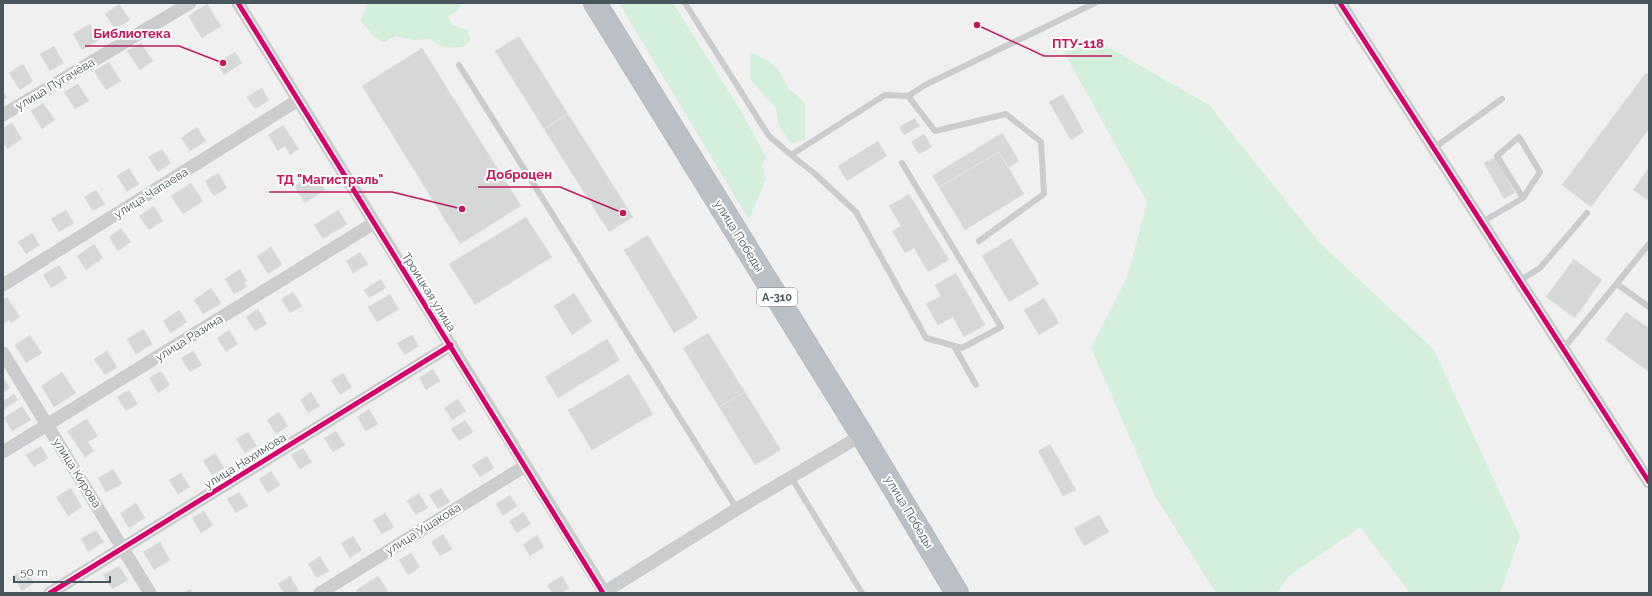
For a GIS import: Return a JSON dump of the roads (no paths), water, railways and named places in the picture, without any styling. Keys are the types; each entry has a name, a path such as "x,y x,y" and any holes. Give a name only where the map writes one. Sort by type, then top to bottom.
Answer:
{"highway":[{"name":"улица Победы","path":"595,3 862,435 957,593"}],"street":[{"name":"улица Пугачёва","path":"3,115 190,3"},
{"name":"Троицкая улица","path":"238,3 604,593"},
{"path":"1340,3 1649,482"},
{"name":"улица Чапаева","path":"3,285 298,100"},
{"name":"улица Разина","path":"3,452 374,223"},
{"name":"улица Нахимова","path":"50,593 450,345"},
{"name":"улица Кирова","path":"3,353 150,593"},
{"path":"604,593 737,508 862,435"},
{"name":"улица Ушакова","path":"320,593 525,466"}],"lane":[{"path":"685,3 769,136 814,173 856,212 926,338 962,348 1001,327 902,163"},
{"path":"791,155 885,96 908,96 924,85 1095,3"},
{"path":"458,65 737,508"},
{"path":"908,96 935,131 1006,114 1040,142 1044,194 979,241"},
{"path":"1434,148 1502,99"},
{"path":"1482,222 1523,198 1540,172 1519,137 1497,156 1523,198"},
{"path":"1519,281 1540,268 1587,213"},
{"path":"1563,349 1618,284 1649,244"},
{"path":"1618,284 1649,307"},
{"path":"954,346 976,385"},
{"path":"791,477 862,593"}],"place":[{"name":"ПТУ-118","path":"977,25"},
{"name":"Библиотека","path":"223,63"},
{"name":"ТД \"Магистраль\"","path":"462,209"},
{"name":"Доброцен","path":"623,213"}]}
